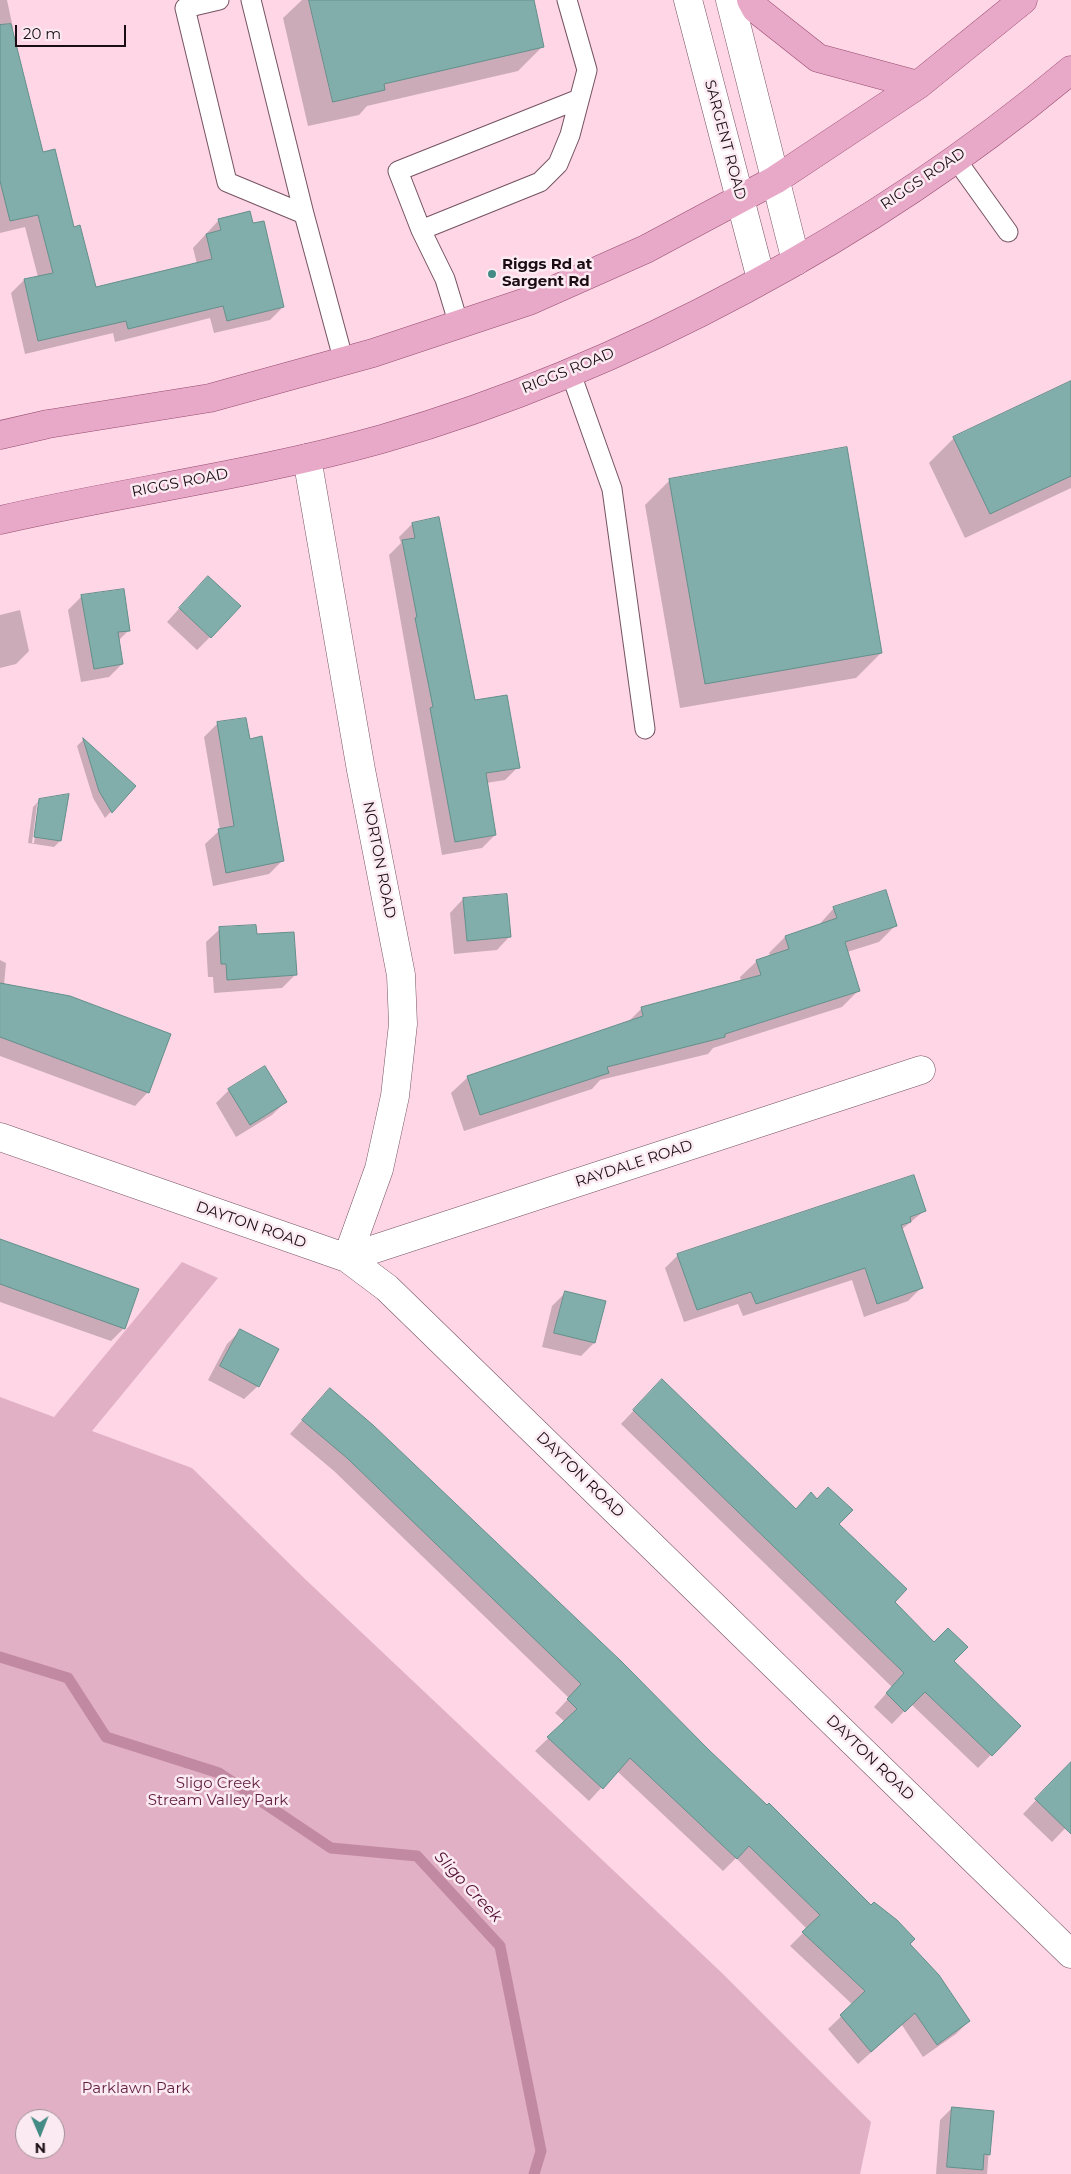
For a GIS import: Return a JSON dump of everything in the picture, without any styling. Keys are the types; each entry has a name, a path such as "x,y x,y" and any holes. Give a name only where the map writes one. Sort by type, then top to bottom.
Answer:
{"main road":[{"path":"751,0 756,8 818,58 918,85"},
{"path":"0,435 48,424 210,398 344,362 529,301 646,249 775,180 918,85 1023,0"},
{"name":"RIGGS ROAD","path":"0,520 307,458 439,421 570,372 653,336 796,261 841,234 955,158 1040,96 1071,70"}],"street":[{"name":"SARGENT ROAD","path":"688,0 761,279"},
{"path":"730,0 796,261"},
{"name":"NORTON ROAD","path":"307,458 362,770 401,975 404,1024 395,1096 379,1169 347,1258"},
{"name":"RAYDALE ROAD","path":"347,1258 920,1070"},
{"name":"DAYTON ROAD","path":"0,1137 347,1258 387,1288 419,1317 1071,1954"}],"lane":[{"path":"219,0 185,8 228,182 304,214"},
{"path":"252,0 304,214 344,362"},
{"path":"421,230 540,182 558,164 580,99 587,70 567,0"},
{"path":"459,325 445,279 421,230 398,172 580,99"},
{"path":"955,158 1008,232"},
{"path":"570,372 612,488 645,728"}],"green space":[{"name":"Sligo Creek Stream Valley Park","path":"182,1262 218,1278 92,1431 192,1468 305,1579 722,1973 871,2122 860,2174 0,2174 0,1397 54,1417"}],"building":[{"path":"309,0 534,0 544,47 384,84 385,90 333,102"},
{"path":"11,24 43,152 55,149 74,227 80,225 96,287 212,259 206,234 221,230 218,219 250,211 253,223 264,221 284,307 227,321 223,306 128,329 126,321 38,341 24,279 53,273 38,215 10,221 0,181 0,25"},
{"path":"1071,381 1071,476 990,514 953,437"},
{"path":"847,447 882,653 705,684 669,479"},
{"path":"439,517 475,700 507,695 520,768 486,773 496,835 455,842 430,708 433,707 402,540 415,538 412,523"},
{"path":"208,576 241,606 211,638 179,608"},
{"path":"124,589 130,631 118,632 123,664 94,669 81,595"},
{"path":"246,718 250,739 262,736 284,861 226,873 218,829 234,826 217,722"},
{"path":"83,738 136,786 112,813 99,791"},
{"path":"69,794 61,841 34,837 39,799"},
{"path":"886,890 897,926 845,942 860,991 725,1034 725,1037 607,1067 609,1073 480,1115 467,1076 643,1016 641,1007 761,975 756,960 789,949 785,936 837,918 833,907"},
{"path":"507,894 511,937 467,941 463,898"},
{"path":"256,925 257,934 294,932 297,975 227,980 226,964 221,964 219,927"},
{"path":"0,983 70,996 171,1034 149,1093 0,1037"},
{"path":"265,1066 287,1102 250,1125 228,1089"},
{"path":"914,1175 926,1211 910,1217 911,1222 901,1225 923,1288 877,1304 865,1268 756,1304 751,1292 697,1310 677,1254"},
{"path":"0,1239 139,1289 125,1329 0,1284"},
{"path":"565,1291 606,1301 595,1343 554,1333"},
{"path":"240,1329 279,1349 259,1387 220,1366"},
{"path":"662,1379 796,1509 811,1492 817,1499 828,1487 853,1510 839,1524 907,1589 895,1602 934,1642 948,1628 968,1647 954,1661 1021,1726 992,1756 925,1692 905,1712 886,1693 904,1673 633,1410"},
{"path":"330,1388 373,1425 621,1661 709,1750 767,1805 769,1803 871,1905 874,1902 897,1920 915,1939 910,1944 939,1975 970,2021 937,2045 915,2013 871,2052 840,2015 865,1991 802,1932 820,1915 749,1846 737,1859 630,1758 603,1789 547,1737 577,1709 567,1699 581,1684 347,1458 302,1420"},
{"path":"1071,1762 1071,1834 1035,1799"},
{"path":"952,2107 994,2111 990,2155 984,2154 983,2170 947,2167"}],"waterway":[{"name":"Sligo Creek","path":"0,1657 68,1678 106,1737 219,1773 331,1848 417,1856 500,1946 541,2151 534,2174"}],"place":[{"name":"Riggs Rd at Sargent Rd","path":"492,274"}],"park label":[{"name":"Parklawn Park","path":"136,2089"}]}
